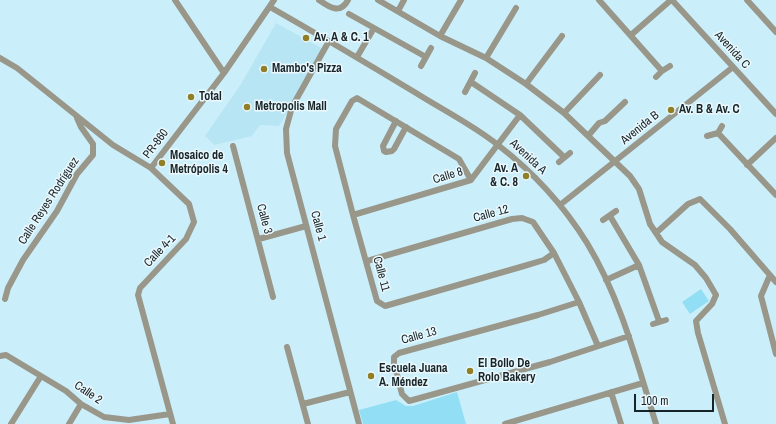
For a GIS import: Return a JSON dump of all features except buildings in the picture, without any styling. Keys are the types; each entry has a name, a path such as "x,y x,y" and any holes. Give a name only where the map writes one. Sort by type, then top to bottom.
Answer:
{"street":[{"path":"175,0 224,73"},
{"name":"PR-860","path":"0,58 17,68 113,145 151,168 224,73 274,0"},
{"path":"319,0 332,8 340,8 345,5 348,0"},
{"path":"378,0 440,36 486,58 526,84 564,113 630,176 639,189 650,224 662,242 695,265 706,278 716,295 712,304 696,321 698,333 725,424"},
{"path":"398,11 404,0"},
{"path":"440,36 461,0"},
{"path":"599,0 662,71"},
{"path":"631,35 672,0"},
{"name":"Avenida C","path":"672,0 776,114"},
{"path":"747,0 776,32"},
{"name":"Avenida A","path":"270,7 357,57 498,145 529,171 560,205 587,243 606,280 629,336 656,424"},
{"path":"486,58 516,8"},
{"path":"349,14 426,57"},
{"path":"357,57 374,28"},
{"path":"526,84 562,36"},
{"name":"Calle 1","path":"329,41 292,107 286,129 286,153 359,424"},
{"path":"421,66 431,48"},
{"path":"656,77 670,66"},
{"name":"Avenida B","path":"560,205 734,67"},
{"path":"465,92 475,73"},
{"path":"564,113 600,75"},
{"path":"471,82 520,116 564,157"},
{"name":"Calle 11","path":"396,121 357,98 352,101 336,129 335,146 377,301 384,306 544,260 554,253"},
{"path":"588,136 599,123 605,121 625,102"},
{"name":"Calle Reyes Rodríguez","path":"5,299 8,288 23,260 57,211 77,174 93,155 93,144 81,127 77,116"},
{"name":"Calle 8","path":"353,215 472,180 520,116"},
{"path":"406,127 394,149 392,151 384,151 383,146 396,121 406,127 459,159 472,180"},
{"path":"706,136 718,133 722,126"},
{"path":"718,133 776,195"},
{"path":"748,165 776,138"},
{"name":"Calle 3","path":"233,146 274,297"},
{"path":"559,162 570,153"},
{"name":"Calle 4-1","path":"151,168 189,204 194,222 186,239 140,288 138,295 170,414"},
{"path":"656,233 688,204 700,199 730,229 776,282"},
{"path":"603,220 616,211"},
{"path":"610,216 639,265 663,320 652,324"},
{"name":"Calle 12","path":"367,261 512,219 522,218 533,222 554,253 579,302 598,346"},
{"path":"259,239 306,226"},
{"path":"606,280 639,265"},
{"path":"770,275 761,296 776,354"},
{"name":"Calle 13","path":"579,302 538,315 399,353 394,357 394,363 402,394 409,401 550,362 629,336"},
{"path":"288,347 308,424"},
{"name":"Calle 2","path":"1,356 6,355 66,391 81,404 104,417 129,420 170,414"},
{"path":"11,424 41,376"},
{"path":"505,424 643,383"},
{"path":"303,404 350,392"},
{"path":"611,392 621,424"},
{"path":"69,424 81,404"},
{"path":"170,414 173,424"}],"shaded area":[{"path":"276,23 325,50 279,126 260,125 252,136 214,145 205,136 241,84"},
{"path":"701,289 709,301 690,314 682,302"},
{"path":"457,392 466,424 363,424 359,410 396,400 406,406 413,406"}],"place":[{"name":"Av. A & C. 1","path":"306,38"},
{"name":"Mambo's Pizza","path":"264,69"},
{"name":"Total","path":"191,97"},
{"name":"Metropolis Mall","path":"247,107"},
{"name":"Av. B & Av. C","path":"671,110"},
{"name":"Mosaico de Metrópolis 4","path":"162,163"},
{"name":"Av. A & C. 8","path":"526,176"},
{"name":"El Bollo De Rolo Bakery","path":"470,371"},
{"name":"Escuela Juana A. Méndez","path":"371,376"}]}
